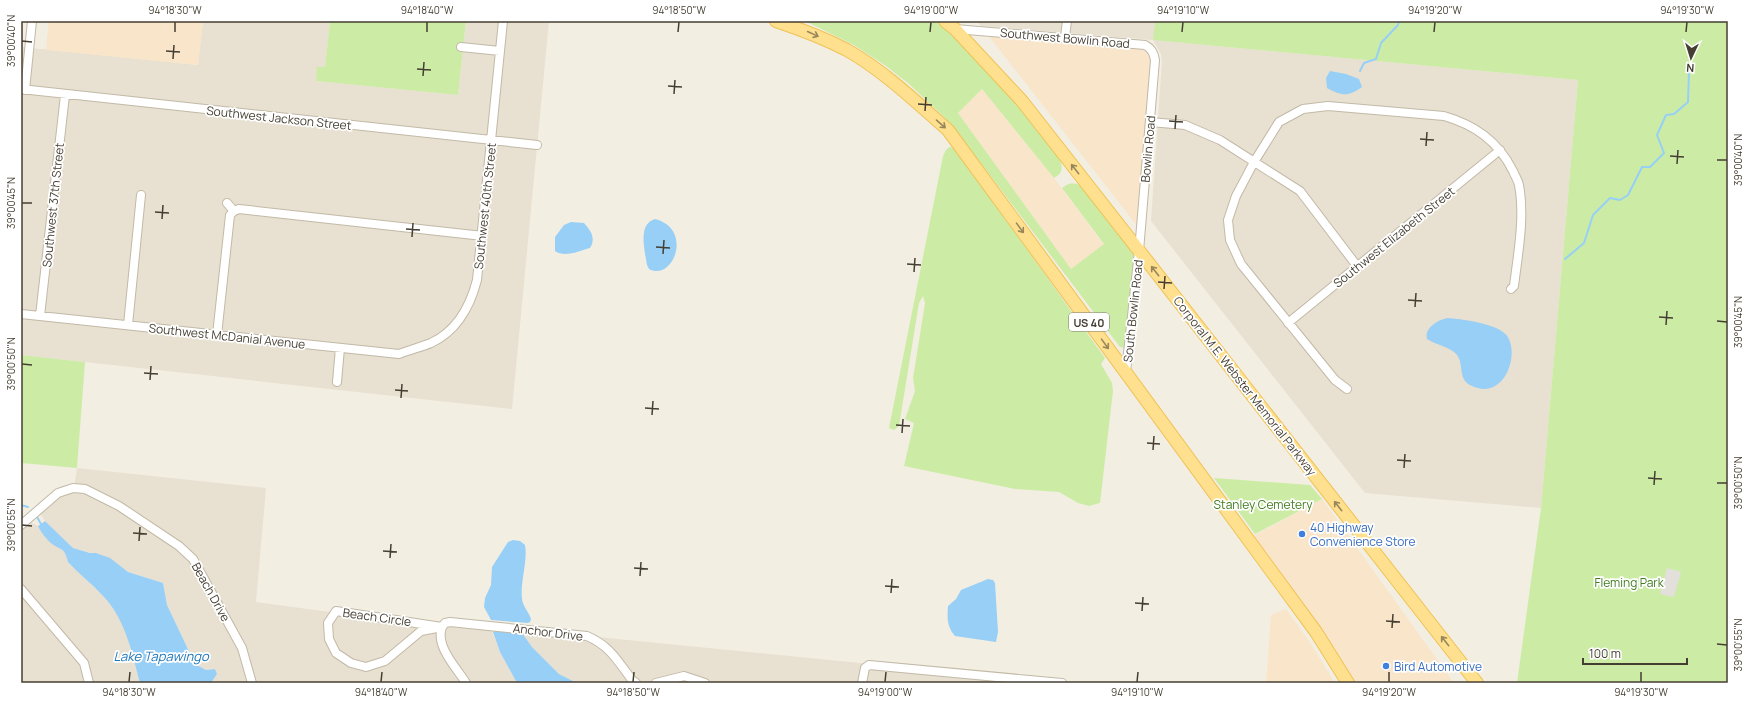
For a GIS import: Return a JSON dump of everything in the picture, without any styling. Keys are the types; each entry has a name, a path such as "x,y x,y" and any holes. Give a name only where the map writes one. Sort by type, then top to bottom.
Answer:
{"main road":[{"name":"US 40","path":"776,21 806,31 847,51 885,76 948,130 1316,632 1348,683"},
{"name":"Corporal M.E. Webster Memorial Parkway","path":"945,21 955,28 1022,101 1478,683"}],"street":[{"path":"23,90 32,21"},
{"name":"Southwest 40th Street","path":"431,343 448,332 460,319 468,306 477,280 504,21"},
{"path":"1065,37 1066,21"},
{"name":"Southwest Bowlin Road","path":"955,28 1145,45 1150,48"},
{"path":"461,47 500,51"},
{"name":"Bowlin Road","path":"1139,251 1156,60 1150,48"},
{"name":"Southwest Jackson Street","path":"23,90 537,145"},
{"name":"Southwest 37th Street","path":"40,316 65,95"},
{"path":"1347,389 1334,380 1241,264 1230,240 1228,220 1236,196 1254,162 1279,122 1302,109 1328,106 1444,116 1460,120 1488,137 1506,157 1519,183 1522,217 1514,286 1511,289"},
{"path":"1150,122 1185,125 1220,140 1300,192 1358,266"},
{"name":"Southwest Elizabeth Street","path":"1288,323 1500,150"},
{"path":"128,325 141,194"},
{"path":"227,203 234,211"},
{"path":"217,335 230,215 238,209 482,236"},
{"name":"South Bowlin Road","path":"1126,372 1139,251"},
{"name":"Southwest McDanial Avenue","path":"21,314 399,354 431,343"},
{"path":"337,382 340,348"},
{"name":"Beach Drive","path":"24,522 58,493 73,488 85,489 119,506 179,546 193,559 242,648 252,683"},
{"path":"21,589 84,663 89,683"},
{"name":"Beach Circle","path":"336,611 442,626 420,630 385,661 366,667 351,663 336,652 329,639 328,623 336,611"},
{"name":"Anchor Drive","path":"442,626 445,623 450,622 587,636 608,648 632,680 636,683"},
{"path":"442,626 439,635 445,650 466,683"},
{"path":"862,683 864,668 870,665 1062,683"},
{"path":"656,683 684,676 705,683"}],"shaded area":[{"path":"49,21 203,21 198,65 46,50"},
{"path":"203,21 330,21 325,68 316,81 458,95 466,21 549,21 512,409 21,355 21,47 198,65"},
{"path":"976,21 1155,21 1154,40 1578,80 1541,508 1365,493 1151,221 1162,61 1161,54 1153,40 981,26"},
{"path":"988,35 1138,48 1147,52 1152,62 1138,227"},
{"path":"982,89 1054,178 1104,245 1071,269 958,113"},
{"path":"77,468 266,488 256,602 441,627 445,623 490,626 500,652 517,683 211,683 217,674 215,669 206,670 195,664 167,605 163,583 128,572 110,559 96,553 73,548 45,521 38,510 58,493 74,488"},
{"path":"1322,499 1454,683 1354,683 1301,600 1253,536"},
{"path":"26,520 38,526 52,544 59,547 67,555 68,562 104,597 119,617 127,636 140,683 21,683 21,525"},
{"path":"1667,568 1681,572 1674,597 1660,594"},
{"path":"1286,609 1311,644 1335,683 1266,683 1271,615"},
{"path":"522,633 587,636 1062,683 577,683 559,674 532,647"}],"green space":[{"path":"330,21 466,21 458,95 316,81 317,67 325,67"},
{"path":"805,21 936,21 979,61 1018,105 1055,152 1060,159 1062,168 1061,172 1054,178 982,89 958,113 1071,269 1104,244 1062,188 1071,183 1079,185 1085,189 1132,249 1135,259 1125,348 1120,347 980,162 944,117 909,84 886,66 854,45"},
{"name":"Fleming Park","path":"1155,21 1728,21 1728,683 1517,683 1541,508 1578,80 1153,40"},
{"path":"949,147 954,148 1105,358 1101,364 1112,383 1113,391 1100,503 1089,506 1078,503 1059,492 1015,489 904,466 914,423 905,419 915,391 913,378 925,303 923,296 919,303 899,426 894,430 889,428 943,156"},
{"path":"21,355 85,362 77,468 21,463"},
{"name":"Stanley Cemetery","path":"1214,478 1310,485 1322,499 1255,534"}],"water":[{"path":"1330,71 1346,74 1359,79 1362,87 1349,94 1341,94 1332,91 1327,88 1326,78"},
{"path":"655,219 667,225 674,233 677,243 676,253 672,262 666,268 658,271 649,269 644,246 644,232 646,226 649,222"},
{"path":"571,222 584,223 592,235 592,244 590,248 577,252 568,254 559,253 555,251 555,237 564,225"},
{"path":"1447,318 1468,320 1491,326 1503,332 1509,339 1511,360 1508,371 1502,380 1494,387 1483,389 1470,385 1466,382 1462,375 1457,355 1451,350 1427,339 1428,331 1432,325"},
{"name":"Lake Tapawingo","path":"45,521 73,548 110,558 128,572 163,583 167,605 195,664 206,670 215,669 217,674 211,683 140,683 123,626 111,605 68,562 64,552 52,544 40,530 38,526"},
{"path":"513,540 520,541 525,545 526,558 522,586 522,599 531,619 528,623 491,620 484,607 485,598 491,585 492,567 508,542"},
{"path":"988,579 993,580 995,583 998,632 996,642 955,636 950,629 948,622 948,606 956,599 961,590"},
{"path":"498,630 522,633 532,647 559,674 577,683 517,683 500,652 493,632"}],"waterway":[{"path":"1360,71 1364,63 1376,59 1381,43 1398,25 1399,21"},
{"path":"1565,259 1584,243 1593,215 1610,198 1620,200 1628,195 1642,167 1650,167 1664,153 1657,135 1666,115 1674,114 1688,102 1689,71"},
{"path":"21,505 28,507"},
{"path":"37,517 41,524"}],"place":[{"name":"40 Highway Convenience Store","path":"1302,534"},
{"name":"Bird Automotive","path":"1386,666"}]}
